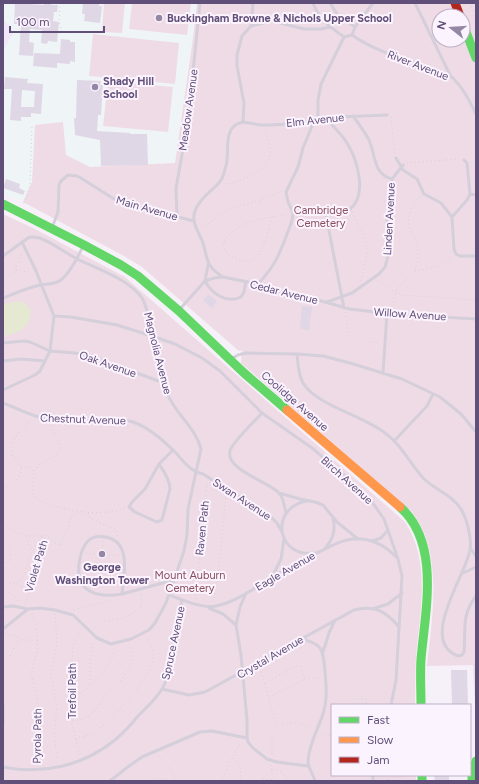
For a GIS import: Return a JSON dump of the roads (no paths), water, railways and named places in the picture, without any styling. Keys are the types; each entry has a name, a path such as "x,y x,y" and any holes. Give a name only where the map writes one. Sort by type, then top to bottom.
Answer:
{"street":[{"path":"471,45 476,58"},
{"name":"Coolidge Avenue","path":"3,204 52,228 130,270 179,311 231,360 404,511 415,526 423,547 427,580 427,602 421,666 421,704"},
{"path":"473,773 476,761"}],"lane":[{"name":"Meadow Avenue","path":"177,216 176,188 188,121 200,3"},
{"path":"251,26 253,3"},
{"path":"313,3 320,16 330,27 344,37 352,35 355,27 373,3"},
{"path":"330,3 337,14 355,27"},
{"path":"415,3 451,77"},
{"path":"179,311 205,281 208,265 201,238 194,220 194,213 198,205 208,193 218,185 224,174 227,164 229,135 232,128 243,122 244,103 237,66 237,55 242,36 251,26 272,21 304,29 321,29 330,27"},
{"name":"River Avenue","path":"352,35 379,50 451,77 461,86 476,114"},
{"path":"318,120 319,88 344,37"},
{"name":"Elm Avenue","path":"243,122 263,126 328,120 338,117 387,115"},
{"name":"Linden Avenue","path":"327,302 352,293 379,274 385,267 389,253 387,215 392,193 392,179 384,177 380,173 369,140 353,116"},
{"path":"293,212 300,211 326,215 340,213 351,209 356,201 359,193 360,177 348,144 328,120"},
{"path":"258,284 273,268 291,224 293,212 288,202 286,192 298,167 303,148 314,121"},
{"path":"396,158 402,166 417,179 424,194 441,203 452,217 454,250 456,254 460,256 476,256"},
{"path":"452,217 467,200 470,194 467,163 464,160"},
{"path":"392,179 402,166"},
{"name":"Main Avenue","path":"52,228 58,212 59,185 64,178 72,175 81,178 119,201 194,220"},
{"path":"470,194 476,194"},
{"path":"326,215 344,308"},
{"name":"Magnolia Avenue","path":"22,242 32,236 50,243 108,274 136,292 142,298 147,310 164,383 170,400 194,431 201,449 188,509 186,543 169,595 155,623 144,633 127,640 114,643 104,642 95,636 82,622 71,614 55,610 27,608"},
{"path":"3,256 22,242 37,273 54,316 50,351 40,371 35,375 3,390"},
{"path":"3,298 41,285 54,284 63,278 84,245"},
{"path":"208,265 216,273 224,277"},
{"path":"205,281 224,277"},
{"name":"Cedar Avenue","path":"224,277 258,284 293,296 327,302 344,308"},
{"path":"205,281 211,290 220,297 227,299 241,297 244,292 246,282"},
{"name":"Willow Avenue","path":"344,308 389,313 476,319"},
{"path":"383,373 389,313"},
{"name":"Birch Avenue","path":"54,316 71,317 118,325 152,336 194,354 211,364 262,413 312,448 352,482 375,506 384,519 398,558 402,576 395,689 391,704"},
{"path":"3,343 24,341 30,342 50,351"},
{"name":"Oak Avenue","path":"50,351 91,356 164,383"},
{"path":"231,360 238,355 246,353 297,354 335,359 383,373 402,379 440,397 461,414 476,432"},
{"path":"297,354 301,379 310,391 329,403 374,425 395,440 424,478 450,497 461,510 467,523 471,549 476,556"},
{"path":"3,361 21,359 45,361"},
{"path":"395,440 427,406 433,394"},
{"name":"Chestnut Avenue","path":"3,403 34,417 48,420 77,421 115,418 126,420 142,426 173,450 189,468 196,472"},
{"path":"262,413 231,447 230,456 232,461 240,470 279,493 323,506 358,539"},
{"path":"160,464 170,484 170,489 162,520 158,522 129,508 132,502 145,489 160,464 173,450"},
{"name":"Swan Avenue","path":"196,472 207,476 227,488 274,520 282,532"},
{"path":"279,493 286,513"},
{"path":"310,501 296,504 286,513 282,522 282,532 289,546 297,552 305,554 317,552"},
{"path":"322,550 330,542 334,532 335,526 332,516"},
{"path":"372,541 381,538 388,530"},
{"path":"122,594 124,555 120,544 116,541 103,537 89,540 81,553 78,569 83,585 89,591 100,596 112,596 122,594 140,590 174,580"},
{"path":"271,578 282,559 284,538"},
{"name":"Eagle Avenue","path":"169,595 206,607 226,603 317,552 342,541 358,539 372,541 390,550 398,558"},
{"path":"471,549 446,609 442,627 444,644 449,651 458,656 462,655 464,652 464,622 470,605 476,596"},
{"path":"462,573 476,566"},
{"path":"245,738 247,713 241,655 236,625 240,607 246,593"},
{"name":"Crystal Avenue","path":"162,689 178,693 197,694 214,688 354,610 375,608 388,604 402,593"},
{"name":"Spruce Avenue","path":"3,767 37,771 59,767 82,760 116,740 162,689 169,667 182,600"},
{"path":"3,607 27,608"},
{"path":"206,607 222,614 236,625"},
{"path":"3,629 27,608"},
{"path":"375,608 391,618 399,627"},
{"path":"315,781 308,766 309,754 326,702 323,652 335,620"},
{"path":"300,639 316,644 323,652"},
{"path":"3,705 3,724"},
{"path":"110,781 129,766 155,751 194,734 206,731 245,738 262,757 272,761 308,766"}],"place":[{"name":"Buckingham Browne & Nichols Upper School","path":"159,18"},
{"name":"Shady Hill School","path":"95,87"},
{"name":"George Washington Tower","path":"102,554"}],"park label":[{"name":"Cambridge Cemetery","path":"321,216"},
{"name":"Mount Auburn Cemetery","path":"190,581"}]}
